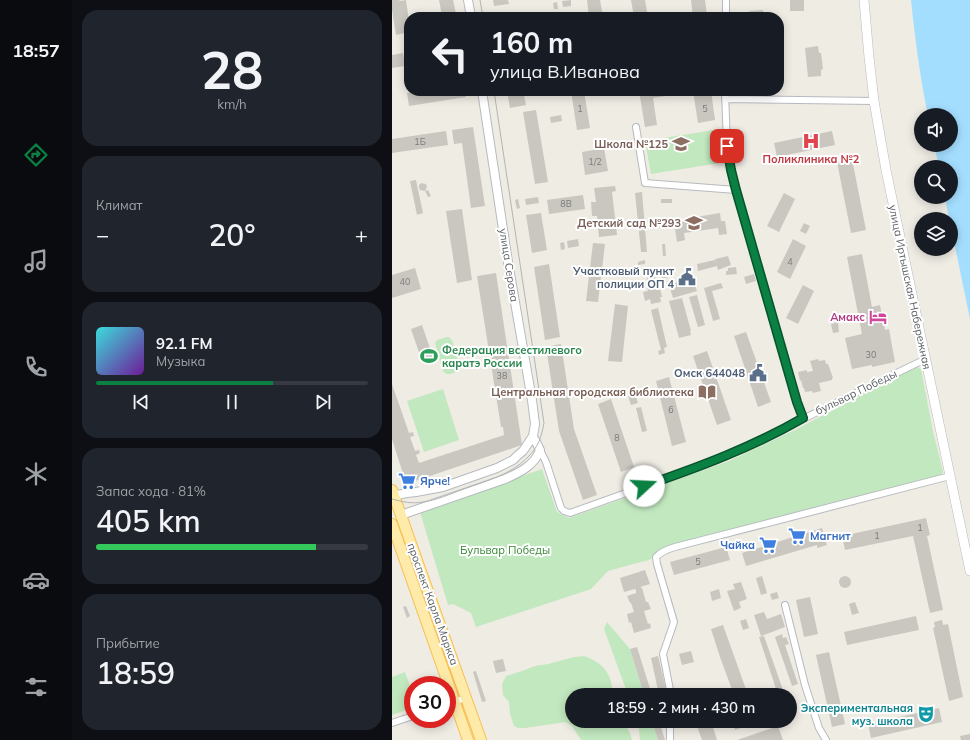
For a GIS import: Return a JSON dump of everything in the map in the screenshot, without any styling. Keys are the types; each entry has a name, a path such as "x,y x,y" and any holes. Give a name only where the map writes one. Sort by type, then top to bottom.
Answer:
{"main road":[{"name":"улица Иртышская Набережная","path":"864,0 874,101 886,170 970,571"},
{"name":"проспект Карла Маркса","path":"393,494 481,740"},
{"name":"проспект Карла Маркса","path":"392,524 442,676"},
{"name":"проспект Карла Маркса","path":"456,714 468,740"}],"street":[{"path":"468,0 470,12"},
{"path":"726,0 726,12"},
{"name":"улица Серова","path":"483,96 532,400 535,424 532,438"},
{"path":"725,96 727,146 731,170 797,402 803,418"},
{"path":"725,99 874,101"},
{"path":"636,127 645,183 736,190"},
{"name":"бульвар Победы","path":"540,450 546,462 561,508 570,513 720,459 926,359"},
{"path":"393,494 416,492 443,487 497,468 513,460 532,438 535,440 540,450 536,458 518,473 505,479 401,515"},
{"path":"670,688 663,654 674,622 656,564 656,557 658,555 675,547 950,476"},
{"path":"785,605 805,685 819,728 826,740"},
{"path":"456,701 466,698"},
{"path":"392,723 404,719"},
{"path":"670,728 670,740"}],"green space":[{"path":"714,130 720,163 651,174 645,141"},
{"path":"447,337 452,340 460,368 458,371 450,374 446,374 443,371 435,343 437,340"},
{"name":"Бульвар Победы","path":"916,366 921,369 933,431 943,472 940,476 676,544 649,560 608,571 591,589 476,627 471,613 453,604 448,605 420,512 542,469 557,512 569,518 729,461 795,430"},
{"path":"443,389 459,440 424,452 407,401"},
{"path":"607,622 630,649 642,688 625,688 604,629"},
{"path":"584,656 602,666 609,675 612,688 565,688 565,722 525,728 518,728 514,726 510,714 509,702 503,695 502,684 506,676 535,666"},
{"path":"405,672 406,676 404,676 404,711 392,715 392,677"},
{"path":"573,728 627,728 632,740 581,740"},
{"path":"638,728 654,728 658,740 640,740"}],"water":[{"path":"911,0 970,0 970,319 957,256 958,212 948,212 946,204 958,204 958,160 937,160 936,152 958,152 958,108 927,108 918,58"}],"building":[{"path":"392,0 406,0 408,12 404,12 404,33 396,35"},
{"path":"439,0 453,0 456,12 441,12"},
{"path":"493,0 508,0 509,4 494,6"},
{"path":"571,0 571,6 563,7 562,1"},
{"path":"587,0 600,0 602,12 588,12"},
{"path":"631,0 645,0 647,12 633,12"},
{"path":"691,0 705,0 707,12 692,12"},
{"path":"790,0 804,0 804,11 790,11"},
{"path":"557,2 558,9 554,9 553,3"},
{"path":"763,10 763,12 749,12"},
{"path":"818,46 819,53 821,53 823,69 821,70 821,76 808,77 805,48"},
{"path":"403,53 404,66 392,68 392,55"},
{"path":"407,96 466,96 466,97 409,106"},
{"path":"508,96 524,96 526,105 510,108"},
{"path":"572,96 585,96 590,128 577,130"},
{"path":"640,96 665,96 653,98 657,125 645,127"},
{"path":"694,96 712,96 715,120 698,123"},
{"path":"536,110 548,182 535,184 523,112"},
{"path":"561,115 562,121 551,123 550,117"},
{"path":"473,127 485,206 471,208 462,143 454,144 452,130"},
{"path":"446,131 448,145 392,153 392,139"},
{"path":"832,131 835,145 777,157 774,143"},
{"path":"604,148 608,171 585,175 582,152"},
{"path":"852,159 866,230 851,233 837,162"},
{"path":"416,180 423,213 417,215 410,181"},
{"path":"421,183 426,184 427,187 425,191 420,190 419,188"},
{"path":"615,186 616,191 612,192 617,235 599,237 597,216 592,216 591,202 596,202 594,188"},
{"path":"428,190 431,196 428,197 425,191"},
{"path":"642,192 647,252 641,252 635,193"},
{"path":"784,193 795,199 779,232 767,226"},
{"path":"583,195 585,209 549,214 547,200"},
{"path":"538,197 539,203 526,205 525,199"},
{"path":"518,199 520,208 517,209 515,200"},
{"path":"661,199 672,199 672,203 661,203"},
{"path":"462,209 472,280 457,283 446,211"},
{"path":"541,213 547,250 532,253 526,215"},
{"path":"720,213 721,221 725,221 727,234 719,235 718,228 684,233 685,240 677,242 675,229 679,228 678,220"},
{"path":"804,223 810,226 806,234 800,231"},
{"path":"578,239 579,246 568,248 567,241"},
{"path":"793,239 806,246 790,279 777,272"},
{"path":"564,242 565,249 561,250 560,243"},
{"path":"593,243 605,244 598,302 586,301"},
{"path":"662,244 665,244 666,256 663,256"},
{"path":"862,254 872,307 880,305 885,330 889,329 895,362 872,367 872,365 852,369 845,338 862,334 847,257"},
{"path":"728,256 731,265 718,270 715,259"},
{"path":"645,260 645,264 638,265 638,262"},
{"path":"715,260 717,266 698,271 697,264"},
{"path":"549,264 560,337 545,340 534,267"},
{"path":"736,267 737,274 726,275 728,268"},
{"path":"415,268 421,289 392,298 392,275"},
{"path":"496,273 522,445 409,483 405,480 392,439 392,384 409,433 413,432 414,436 410,437 415,451 419,450 420,453 416,455 419,463 504,435 503,427 501,427 477,276"},
{"path":"670,273 671,276 662,279 662,276"},
{"path":"754,274 756,281 746,284 744,277"},
{"path":"655,276 656,281 658,281 662,297 660,297 661,302 651,304 650,299 645,301 643,292 648,291 647,287 649,287 647,278"},
{"path":"693,278 697,291 673,298 669,285"},
{"path":"721,283 723,288 712,291 720,319 713,321 704,288"},
{"path":"803,285 814,291 798,324 786,318"},
{"path":"697,295 705,325 698,327 689,297"},
{"path":"682,298 691,335 679,338 669,301"},
{"path":"615,304 628,306 622,362 608,361"},
{"path":"658,308 667,347 664,348 665,353 659,355 658,351 661,350 651,310"},
{"path":"844,315 845,321 838,323 839,332 833,333 831,324 835,323 834,317"},
{"path":"422,325 433,357 422,361 411,329"},
{"path":"746,332 771,402 758,407 734,336"},
{"path":"561,344 574,429 597,495 583,500 559,431 546,347"},
{"path":"707,351 731,420 717,425 693,356"},
{"path":"818,359 819,361 825,360 833,378 832,380 819,383 821,391 813,393 812,391 805,392 798,372 807,370 807,372 813,371 810,361"},
{"path":"669,377 686,442 672,446 656,381"},
{"path":"635,394 638,403 631,405 628,396"},
{"path":"611,399 634,467 621,472 598,404"},
{"path":"641,407 647,431 642,432 636,408"},
{"path":"926,518 930,535 927,536 943,610 930,613 913,536 845,550 842,536"},
{"path":"822,528 827,545 817,548 817,545 746,566 742,553"},
{"path":"726,547 730,560 674,575 670,562"},
{"path":"645,570 650,584 640,587 642,588 646,602 648,602 651,609 644,611 648,624 650,623 651,628 634,633 631,622 629,623 627,614 634,612 627,596 636,593 636,590 624,592 620,578"},
{"path":"762,576 767,593 761,595 756,578"},
{"path":"843,576 847,576 851,582 847,588 843,588 839,584 839,580"},
{"path":"741,582 747,599 739,602 741,608 734,611 727,591 735,589 733,584"},
{"path":"719,589 721,598 712,601 710,592"},
{"path":"777,592 779,598 772,600 770,594"},
{"path":"810,597 818,634 804,637 796,600"},
{"path":"855,602 859,613 852,615 849,604"},
{"path":"406,606 410,616 407,618 403,607"},
{"path":"764,612 767,619 781,614 785,627 761,636 754,615"},
{"path":"916,616 919,630 847,645 844,632"},
{"path":"746,619 749,628 743,630 740,621"},
{"path":"942,620 943,625 948,624 963,697 949,701 933,628 935,627 934,622"},
{"path":"723,625 746,688 731,688 711,629"},
{"path":"782,634 783,638 786,637 789,644 785,645 798,684 792,686 775,637"},
{"path":"764,636 782,688 776,688 759,637"},
{"path":"637,647 650,688 642,688 630,649"},
{"path":"691,651 694,662 682,665 679,654"},
{"path":"829,652 845,724 832,727 816,655"},
{"path":"658,656 666,688 657,688 651,658"},
{"path":"503,659 506,671 496,673 493,661"},
{"path":"476,671 486,701 482,702 473,672"},
{"path":"939,708 942,722 871,738 868,724"},
{"path":"654,728 661,728 665,740 658,740"},
{"path":"698,728 713,728 717,740 702,740"},
{"path":"772,728 779,728 783,740 737,740"},
{"path":"970,734 970,740 961,740 960,736"}],"tram line":[{"path":"480,0 482,12"},
{"path":"392,499 404,502 419,503 444,497 497,477 513,469 527,458 537,446 542,433 544,423 495,96"}],"place":[{"name":"Поликлиника №2","path":"811,141"},
{"name":"Школа №125","path":"681,144"},
{"name":"Детский сад №293","path":"694,223"},
{"name":"Участковый пункт полиции ОП 4","path":"687,277"},
{"name":"Амакс","path":"878,317"},
{"name":"Федерация всестилевого каратэ России","path":"429,356"},
{"name":"Омск 644048","path":"758,373"},
{"name":"Центральная городская библиотека","path":"707,392"},
{"name":"Ярче!","path":"407,481"},
{"name":"Магнит","path":"797,536"},
{"name":"Чайка","path":"768,545"},
{"name":"Экспериментальная муз. школа","path":"926,714"}],"route":[{"path":"644,486 720,459 803,418 797,402 736,190 727,146"}]}
